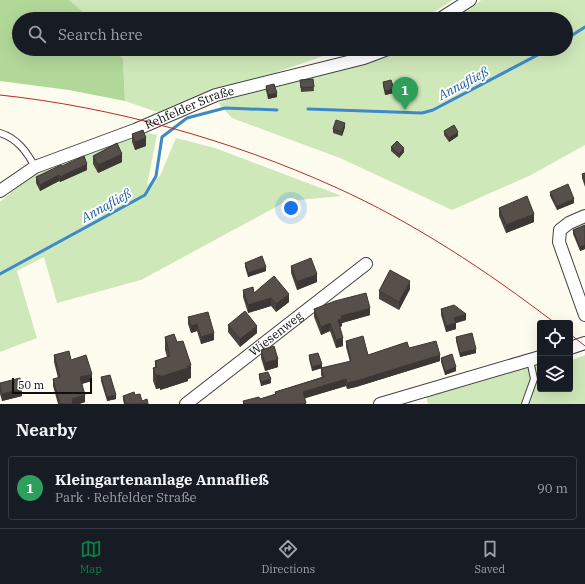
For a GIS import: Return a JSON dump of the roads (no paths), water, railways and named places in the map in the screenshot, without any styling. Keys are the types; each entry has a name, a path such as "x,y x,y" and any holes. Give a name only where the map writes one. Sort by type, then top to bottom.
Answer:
{"street":[{"path":"451,12 470,0"},
{"name":"Rehfelder Straße","path":"0,191 35,168 135,130 216,95 369,56"},
{"path":"585,216 569,223 560,230 559,242 585,315"},
{"name":"Wiesenweg","path":"186,404 366,264"},
{"path":"573,347 585,343"},
{"path":"380,404 535,359"}],"lane":[{"path":"0,133 18,143 27,153 35,168"},
{"path":"525,404 534,378 535,359"}],"waterway":[{"name":"Annafließ","path":"573,35 585,27"},
{"name":"Annafließ","path":"308,109 422,113 433,110 536,56"},
{"name":"Annafließ","path":"0,274 145,195 156,176 162,137 187,118 225,108 277,110"}],"tram line":[{"path":"0,95 43,100 128,117 213,140 255,154 295,170 364,201 421,232 476,266 551,320"},
{"path":"573,336 585,346"}],"place":[{"name":"Kleingartenanlage Annafließ","path":"405,110"}]}
